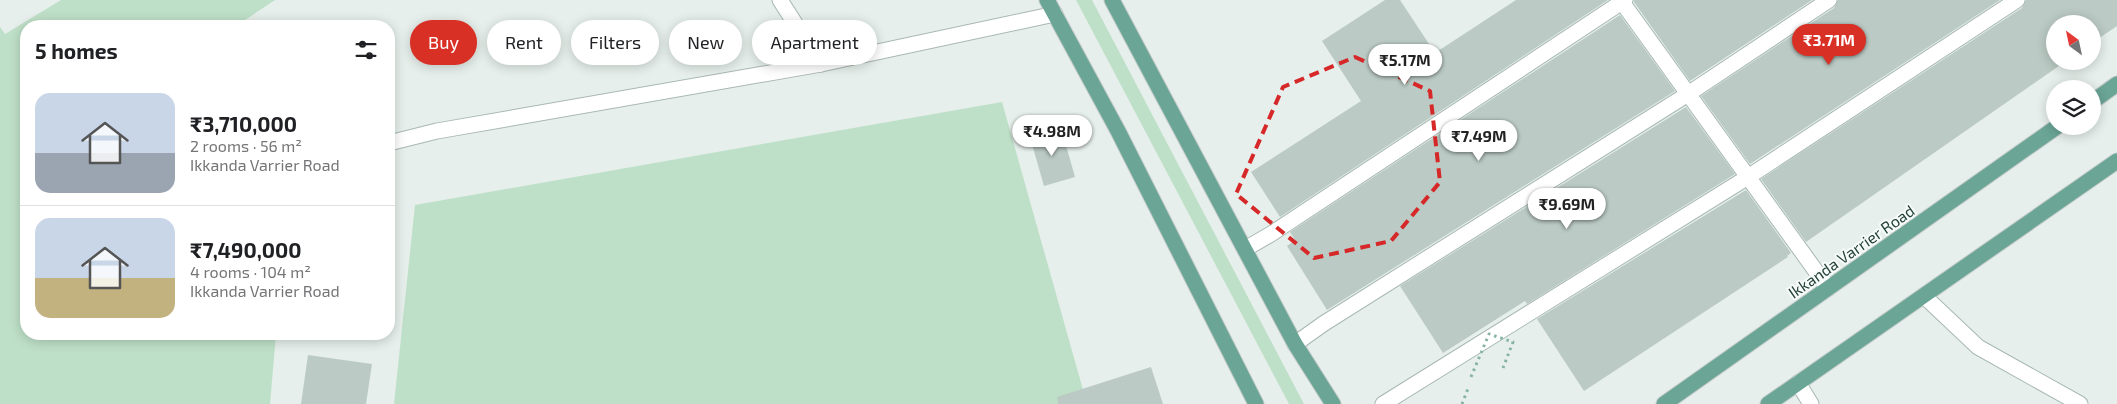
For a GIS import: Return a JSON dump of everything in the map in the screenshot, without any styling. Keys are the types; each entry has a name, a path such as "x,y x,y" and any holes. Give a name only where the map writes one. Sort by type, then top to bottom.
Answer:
{"main road":[{"path":"1048,0 1118,131 1256,404"},
{"path":"1112,0 1295,344 1333,404"},
{"path":"2101,96 2117,84"},
{"name":"Ikkanda Varrier Road","path":"1664,404 2046,134"},
{"path":"1768,404 2117,161"}],"street":[{"path":"780,0 793,20"},
{"path":"1295,344 1323,324 1688,94 1829,0"},
{"path":"1383,404 1748,177 2017,0"},
{"path":"1245,249 1271,234 1623,1 1828,288"},
{"path":"877,52 1055,14"},
{"path":"395,141 437,131 815,65"},
{"path":"1924,296 1978,347 2080,404"},
{"path":"1798,383 1812,404"}],"path":[{"path":"1462,404 1489,334 1512,342 1503,368"}],"highlighted area":[{"path":"1355,57 1430,91 1440,182 1391,241 1314,258 1236,194 1283,87"}],"green space":[{"path":"61,0 275,0 245,20 28,20"},
{"path":"1076,0 1092,0 1304,404 1289,404"},
{"path":"20,25 20,340 275,340 270,404 0,404 0,27 5,34"},
{"path":"1002,102 1087,404 394,404 415,205"}],"building":[{"path":"1385,0 1400,0 1435,53 1516,0 1608,0 1280,217 1251,172 1361,101 1322,41"},
{"path":"1634,0 1812,0 1690,81"},
{"path":"1838,0 2000,0 1750,164 1701,96 1834,8"},
{"path":"2026,0 2117,0 2117,26 2101,37 2101,15 2046,15 2046,70 2053,70 1806,242 1761,179 2022,8"},
{"path":"1620,15 1675,91 1327,310 1287,246 1295,240 1290,232"},
{"path":"1686,107 1735,174 1527,304 1525,301 1443,353 1400,286"},
{"path":"1061,128 1075,177 1044,186 1030,137"},
{"path":"1746,190 1791,253 1788,257 1584,391 1537,319"},
{"path":"308,355 372,364 366,404 301,404"},
{"path":"1151,367 1163,404 1058,404 1057,397"}]}
